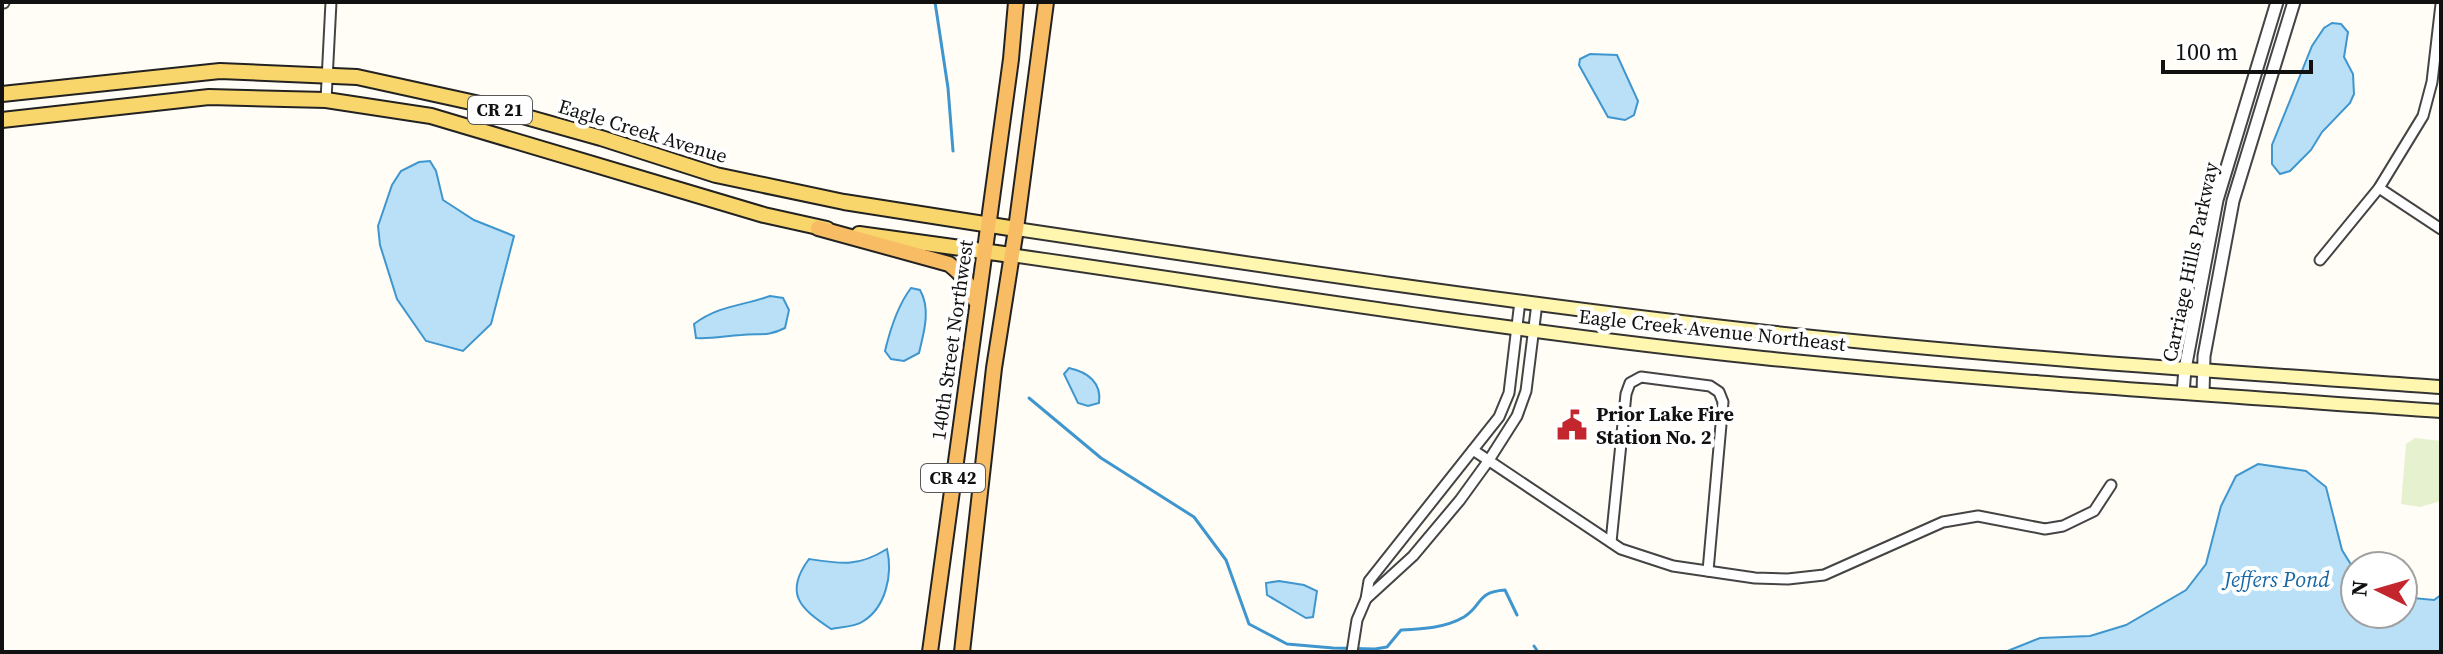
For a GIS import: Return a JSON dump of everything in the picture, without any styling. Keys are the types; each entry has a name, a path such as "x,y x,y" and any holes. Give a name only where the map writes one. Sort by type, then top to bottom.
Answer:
{"highway":[{"name":"CR 42","path":"988,224 1016,2"},
{"name":"CR 42","path":"962,652 994,368 1046,2"},
{"name":"140th Street Northwest","path":"930,652 988,224"},
{"path":"818,228 949,264 962,272 970,284 976,304"}],"main road":[{"name":"Eagle Creek Avenue","path":"2,94 220,71 357,77 480,104 716,175 844,202 988,224"},
{"name":"CR 21","path":"2,120 209,97 326,100 431,116 764,215 818,228 983,251"},
{"name":"Eagle Creek Avenue Northeast","path":"988,224 1520,301 1758,331 2185,369 2441,387"},
{"name":"Eagle Creek Avenue Northeast","path":"983,251 1535,330 1763,358 2441,411"}],"street":[{"path":"326,100 331,2"},
{"name":"Carriage Hills Parkway","path":"2183,393 2217,200 2277,2"},
{"name":"Carriage Hills Parkway","path":"2203,394 2203,370 2233,201 2294,2"},
{"path":"2320,260 2379,188 2423,116 2432,82 2441,4"},
{"path":"2379,188 2441,229"},
{"path":"1352,652 1357,620 1366,599 1369,581 1499,417 1509,393 1520,301"},
{"path":"1366,599 1413,556 1489,460 1517,416 1526,391 1537,303"},
{"path":"1611,542 1626,394 1630,383 1641,377 1710,386 1719,392 1723,402 1708,571"},
{"path":"1473,450 1621,549 1673,566 1766,579 1824,575 1943,522 1978,516 2045,529 2063,526 2094,511 2111,485"}],"green space":[{"path":"2415,438 2441,441 2441,501 2420,507 2401,504 2406,444"}],"water":[{"path":"2332,23 2341,24 2348,32 2344,57 2353,74 2354,94 2311,150 2290,171 2280,174 2272,164 2272,145 2312,46 2324,28"},
{"path":"1590,54 1617,55 1638,101 1634,115 1625,120 1608,117 1579,65 1580,59"},
{"path":"430,161 436,171 443,200 474,220 514,236 491,324 463,351 426,341 397,299 380,245 378,226 392,185 401,171 419,162"},
{"path":"911,288 920,290 925,305 926,321 919,353 904,361 891,359 885,351 889,335 898,310"},
{"path":"770,296 783,298 789,310 785,328 768,334 696,338 694,324 703,318 722,309"},
{"path":"1069,368 1082,372 1096,384 1099,403 1088,406 1078,403 1064,374"},
{"name":"Jeffers Pond","path":"2258,464 2306,471 2326,487 2342,550 2339,550 2339,630 2419,630 2419,599 2434,600 2441,595 2441,652 2005,652 2040,638 2090,636 2126,625 2186,590 2206,564 2221,506 2236,476"},
{"path":"887,549 889,569 886,590 877,608 862,622 831,629 811,615 799,600 797,582 809,559 850,563"},
{"path":"1279,581 1304,585 1317,591 1313,617 1306,618 1267,595 1266,583"}],"waterway":[{"path":"935,2 948,88 953,151"},
{"path":"1029,398 1101,458 1194,517 1226,560 1249,624 1287,644 1333,648 1387,647 1401,630 1457,621 1484,596 1496,591 1505,590 1517,615"},
{"path":"1534,646 1538,652"}],"place":[{"name":"Prior Lake Fire Station No. 2","path":"1572,425"}]}
